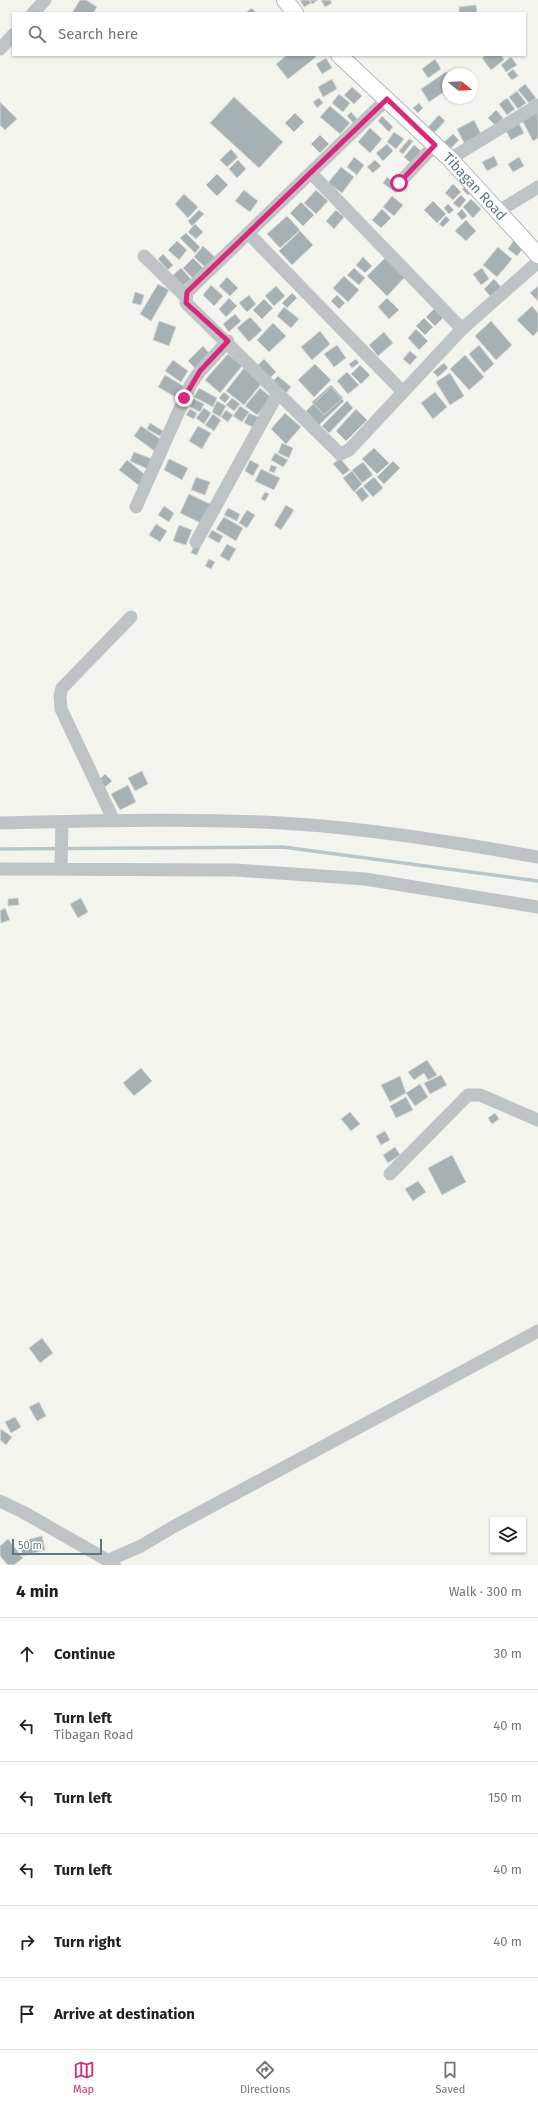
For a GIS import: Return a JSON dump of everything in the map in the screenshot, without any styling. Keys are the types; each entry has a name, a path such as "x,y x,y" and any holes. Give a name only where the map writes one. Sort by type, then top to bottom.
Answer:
{"main road":[{"path":"284,0 295,12"},
{"name":"Tibagan Road","path":"340,56 450,159 538,255"}],"street":[{"path":"34,12 45,0"},
{"path":"0,49 12,36"},
{"path":"387,99 249,234 187,292 186,303 228,341 278,393 340,454 342,454 349,450 462,329 538,262"},
{"path":"450,159 538,105"},
{"path":"399,183 435,145"},
{"path":"311,173 462,329"},
{"path":"499,211 538,187"},
{"path":"249,234 403,392"},
{"path":"144,256 186,297"},
{"path":"136,507 191,384 200,371 228,341"},
{"path":"196,542 278,393"},
{"path":"114,821 61,709 60,696 62,688 131,617"},
{"path":"0,823 61,826 114,821 281,823 444,840 538,857"},
{"path":"61,826 61,864"},
{"path":"0,869 61,864 236,870 365,879 538,907"},
{"path":"390,1174 468,1095 480,1095 538,1120"},
{"path":"0,1501 23,1512 112,1563 153,1540 172,1527 538,1331"}],"building":[{"path":"80,0 86,0 97,7 94,12 73,12"},
{"path":"300,0 309,0 311,3 304,7"},
{"path":"310,0 318,0 312,4"},
{"path":"321,0 330,0 332,3 325,7"},
{"path":"476,5 477,12 459,12 459,7"},
{"path":"252,8 255,12 246,12"},
{"path":"286,56 316,57 288,79 276,64"},
{"path":"485,56 502,56 504,60 491,70 482,58"},
{"path":"511,57 517,65 506,72 501,65"},
{"path":"326,58 332,68 322,74 316,64"},
{"path":"435,59 441,69 428,78 422,69"},
{"path":"513,69 518,76 512,80 507,74"},
{"path":"442,75 442,93 429,102 421,89"},
{"path":"332,79 337,89 323,97 318,87"},
{"path":"525,84 536,98 529,103 518,90"},
{"path":"352,87 362,96 354,104 344,95"},
{"path":"517,91 526,103 518,109 509,97"},
{"path":"339,94 350,103 343,112 332,103"},
{"path":"234,97 283,142 259,168 210,123"},
{"path":"319,98 323,103 317,108 313,102"},
{"path":"507,98 515,109 507,115 499,104"},
{"path":"0,102 17,119 5,130 0,125"},
{"path":"419,103 423,108 418,113 413,108"},
{"path":"330,106 350,123 340,134 320,117"},
{"path":"496,110 503,118 496,126 488,118"},
{"path":"538,111 538,138 533,141 522,120"},
{"path":"351,112 359,121 355,125 347,116"},
{"path":"295,113 304,122 294,132 285,123"},
{"path":"439,115 445,121 433,134 427,128"},
{"path":"382,116 393,127 389,132 378,121"},
{"path":"474,120 482,136 465,145 457,129"},
{"path":"518,122 524,133 511,140 505,129"},
{"path":"370,128 382,139 370,153 358,142"},
{"path":"394,132 404,139 396,149 387,142"},
{"path":"453,134 459,140 448,151 442,144"},
{"path":"320,135 329,144 320,153 311,144"},
{"path":"409,139 413,141 403,154 399,151"},
{"path":"387,144 393,151 383,161 376,153"},
{"path":"414,145 424,153 413,165 404,157"},
{"path":"231,149 238,157 227,167 220,160"},
{"path":"494,156 498,165 487,171 482,162"},
{"path":"354,157 364,165 357,175 347,167"},
{"path":"519,157 524,166 513,172 508,164"},
{"path":"238,160 246,169 237,178 229,169"},
{"path":"375,160 381,166 373,173 367,167"},
{"path":"341,167 354,177 342,193 328,183"},
{"path":"217,174 228,185 217,196 206,185"},
{"path":"387,177 401,188 396,193 383,183"},
{"path":"453,184 461,192 453,200 445,193"},
{"path":"466,186 472,192 468,195 462,189"},
{"path":"244,190 258,201 250,212 235,201"},
{"path":"316,190 328,201 316,214 304,203"},
{"path":"184,194 198,207 188,218 175,204"},
{"path":"461,195 466,200 459,208 453,203"},
{"path":"392,196 403,205 394,216 383,207"},
{"path":"471,199 481,209 473,218 463,207"},
{"path":"433,201 446,214 437,223 424,210"},
{"path":"301,202 314,215 303,226 290,213"},
{"path":"448,204 454,210 449,214 444,208"},
{"path":"382,209 391,218 381,228 372,220"},
{"path":"462,209 467,216 462,220 457,214"},
{"path":"199,210 204,214 192,226 188,221"},
{"path":"336,210 344,217 334,229 326,221"},
{"path":"287,216 300,230 280,248 267,234"},
{"path":"446,216 450,220 443,227 439,224"},
{"path":"466,220 476,231 466,241 455,231"},
{"path":"195,224 203,232 196,239 188,232"},
{"path":"300,231 313,245 292,265 279,251"},
{"path":"186,233 200,247 195,253 180,238"},
{"path":"514,240 524,247 517,256 508,249"},
{"path":"177,241 187,250 179,260 168,250"},
{"path":"203,246 216,258 207,269 194,257"},
{"path":"498,247 512,259 497,277 483,265"},
{"path":"163,254 173,265 168,270 158,259"},
{"path":"387,256 406,276 387,296 367,276"},
{"path":"363,257 372,266 365,273 356,265"},
{"path":"193,258 206,271 195,281 183,268"},
{"path":"181,268 191,279 183,286 173,275"},
{"path":"354,268 365,278 359,285 347,275"},
{"path":"482,268 489,279 481,285 473,274"},
{"path":"344,276 359,290 348,302 333,288"},
{"path":"227,277 238,288 230,296 219,286"},
{"path":"494,279 501,287 490,296 484,289"},
{"path":"158,284 169,290 151,321 140,314"},
{"path":"211,285 223,296 214,306 203,295"},
{"path":"276,286 285,296 274,306 265,296"},
{"path":"538,286 538,301 530,293"},
{"path":"135,292 144,295 141,305 132,303"},
{"path":"292,293 297,298 287,308 282,303"},
{"path":"249,295 256,304 247,312 239,303"},
{"path":"337,295 345,303 339,309 331,301"},
{"path":"229,298 237,306 226,317 219,309"},
{"path":"387,298 399,310 389,319 378,307"},
{"path":"264,299 273,308 262,319 253,310"},
{"path":"532,306 538,313 538,331 533,336 517,320"},
{"path":"284,307 299,319 291,328 277,316"},
{"path":"434,309 443,318 435,326 426,317"},
{"path":"235,314 241,321 229,332 223,324"},
{"path":"250,317 262,330 249,342 237,328"},
{"path":"424,318 433,327 425,335 416,326"},
{"path":"159,321 176,327 169,346 153,340"},
{"path":"491,321 512,345 496,360 475,336"},
{"path":"273,323 286,336 269,352 257,340"},
{"path":"416,329 428,341 419,350 408,338"},
{"path":"320,331 330,344 312,360 301,347"},
{"path":"384,332 393,343 378,356 369,345"},
{"path":"337,345 346,358 334,367 324,354"},
{"path":"479,345 494,364 484,373 469,354"},
{"path":"203,346 211,355 197,370 188,361"},
{"path":"410,351 417,357 410,365 403,359"},
{"path":"228,354 242,366 220,393 205,380"},
{"path":"465,355 484,377 469,390 450,369"},
{"path":"264,359 276,372 270,378 258,365"},
{"path":"356,359 359,363 352,368 349,364"},
{"path":"173,360 188,371 181,382 165,371"},
{"path":"444,363 448,368 438,377 433,372"},
{"path":"315,364 331,380 314,397 298,380"},
{"path":"360,365 370,375 361,384 351,374"},
{"path":"244,368 262,383 244,405 226,391"},
{"path":"347,372 359,385 348,394 337,381"},
{"path":"450,373 464,396 450,405 436,382"},
{"path":"165,375 185,387 179,399 158,387"},
{"path":"278,376 291,387 286,393 273,381"},
{"path":"331,385 343,398 324,415 312,402"},
{"path":"331,387 344,401 319,425 306,411"},
{"path":"199,388 217,398 213,407 194,397"},
{"path":"260,388 272,398 257,415 245,406"},
{"path":"224,392 230,397 225,403 219,398"},
{"path":"435,392 447,407 433,419 421,403"},
{"path":"232,398 240,404 234,411 226,405"},
{"path":"194,399 204,404 200,412 190,407"},
{"path":"217,401 226,406 220,417 212,412"},
{"path":"347,401 353,408 329,433 322,426"},
{"path":"240,406 249,412 242,422 233,416"},
{"path":"204,408 211,413 204,424 196,418"},
{"path":"190,409 197,413 194,419 186,415"},
{"path":"356,409 367,420 346,441 336,431"},
{"path":"226,410 233,415 228,422 221,417"},
{"path":"249,413 262,419 257,429 244,423"},
{"path":"285,413 301,427 286,444 271,429"},
{"path":"213,414 221,420 214,431 205,425"},
{"path":"150,423 163,431 160,436 147,429"},
{"path":"141,426 163,441 156,452 134,436"},
{"path":"198,426 211,433 202,449 189,441"},
{"path":"282,443 293,448 289,458 278,453"},
{"path":"374,448 389,463 377,474 362,459"},
{"path":"134,452 152,459 148,469 130,461"},
{"path":"275,453 288,460 283,467 271,460"},
{"path":"340,458 350,470 343,475 333,464"},
{"path":"169,459 188,468 182,480 164,470"},
{"path":"127,460 148,477 141,487 119,470"},
{"path":"250,460 259,465 253,476 245,471"},
{"path":"393,461 400,468 384,484 377,477"},
{"path":"363,462 373,475 362,483 352,470"},
{"path":"271,465 277,467 274,473 269,471"},
{"path":"261,469 280,478 274,490 255,481"},
{"path":"352,471 362,484 354,492 343,478"},
{"path":"196,477 210,482 205,495 191,490"},
{"path":"374,477 383,488 373,497 363,486"},
{"path":"362,487 369,496 362,502 355,492"},
{"path":"265,492 269,494 265,501 261,499"},
{"path":"189,494 212,505 203,524 180,513"},
{"path":"286,505 294,510 281,530 274,525"},
{"path":"164,506 174,513 169,522 158,515"},
{"path":"228,508 240,514 237,521 224,515"},
{"path":"247,510 255,515 247,528 239,523"},
{"path":"224,517 243,528 236,541 216,529"},
{"path":"156,524 167,531 160,542 149,535"},
{"path":"179,525 192,530 186,545 173,541"},
{"path":"212,530 223,536 219,543 208,537"},
{"path":"195,542 201,545 197,555 191,553"},
{"path":"227,544 236,549 229,561 220,556"},
{"path":"209,559 215,562 211,569 205,566"},
{"path":"142,771 148,784 135,791 128,778"},
{"path":"105,774 112,781 105,787 99,780"},
{"path":"128,785 136,802 120,810 111,794"},
{"path":"18,898 19,905 8,906 8,899"},
{"path":"81,898 88,912 78,918 70,904"},
{"path":"5,908 10,920 1,923 0,911"},
{"path":"427,1060 437,1075 428,1080 424,1073 414,1080 408,1072"},
{"path":"141,1068 152,1081 134,1096 123,1083"},
{"path":"441,1075 447,1085 430,1094 424,1083"},
{"path":"400,1076 406,1093 390,1102 381,1085"},
{"path":"420,1084 428,1097 415,1106 406,1093"},
{"path":"406,1097 413,1110 396,1118 390,1106"},
{"path":"350,1112 360,1124 351,1131 341,1119"},
{"path":"495,1113 499,1119 492,1124 488,1118"},
{"path":"385,1131 390,1140 381,1145 376,1136"},
{"path":"395,1147 400,1155 388,1163 383,1155"},
{"path":"452,1155 466,1182 442,1195 428,1168"},
{"path":"418,1181 426,1192 413,1201 405,1189"},
{"path":"42,1338 53,1353 40,1363 29,1348"},
{"path":"39,1402 46,1416 37,1421 29,1407"},
{"path":"15,1417 21,1427 11,1433 5,1422"},
{"path":"1,1429 12,1437 6,1445 0,1440"},
{"path":"42,1536 45,1550 23,1556 19,1542"},
{"path":"8,1539 23,1558 14,1565 8,1565 0,1556 0,1546"}],"waterway":[{"path":"0,849 283,847 538,881"}],"route":[{"path":"184,398 200,371 228,341 186,303 187,292 249,234 387,99 435,145 399,183"}]}
